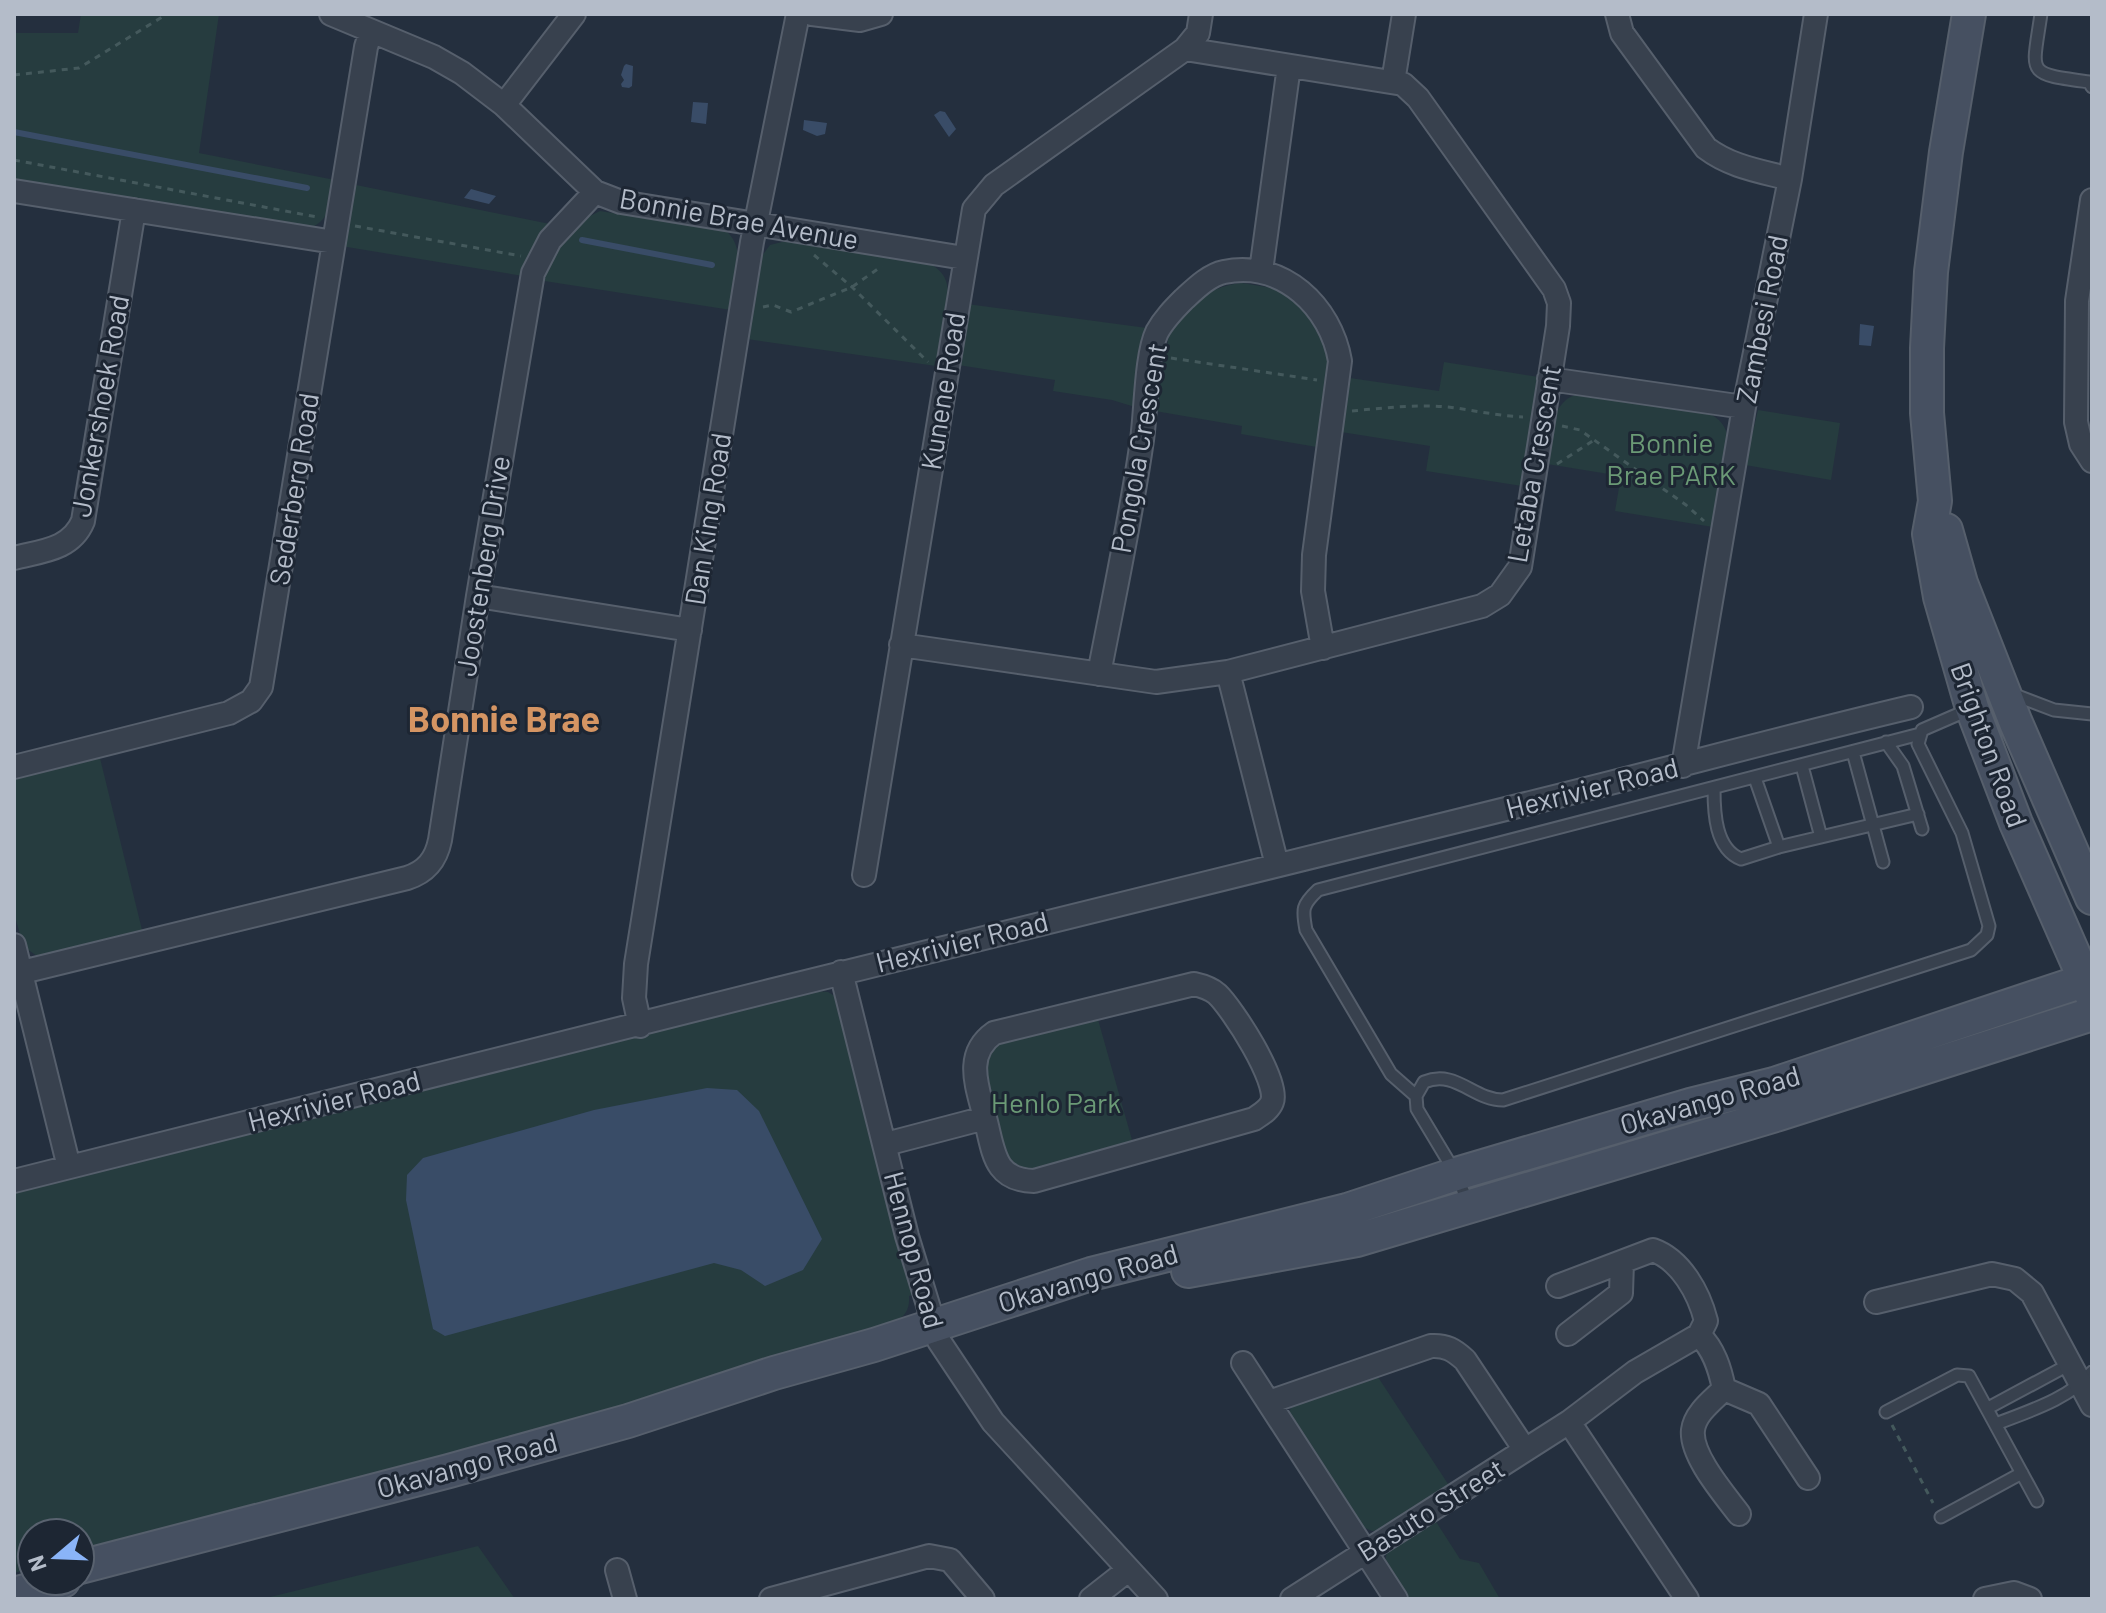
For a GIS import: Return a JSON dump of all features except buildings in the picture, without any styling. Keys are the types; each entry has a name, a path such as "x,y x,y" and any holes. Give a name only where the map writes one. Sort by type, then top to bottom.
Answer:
{"main road":[{"name":"Brighton Road","path":"1969,14 1946,152 1931,272 1927,413 1935,501 1961,583 2092,898"},
{"name":"Brighton Road","path":"1935,501 1929,534 1940,597 1972,708 2016,823 2090,985"},
{"name":"Okavango Road","path":"96,1573 537,1457 936,1333 1091,1274 1347,1210 1456,1174 1690,1105 1774,1084 2090,985"},
{"name":"Okavango Road","path":"96,1563 449,1471 936,1333 1104,1289 1357,1240 1779,1114 2092,1014"}],"street":[{"name":"Bonnie Brae Avenue","path":"331,14 434,57 462,73 504,105 595,192 621,202 964,258"},
{"path":"504,105 574,14"},
{"name":"Dan King Road","path":"640,1026 634,998 636,964 755,224 798,14"},
{"path":"812,14 860,20 881,14"},
{"name":"Kunene Road","path":"864,875 971,219 986,192 1185,49 1198,33 1201,14"},
{"path":"1393,82 1404,14"},
{"path":"1617,14 1622,33 1706,148 1734,165 1790,179"},
{"name":"Zambesi Road","path":"1683,766 1744,407 1790,179 1816,14"},
{"name":"Sederberg Road","path":"14,767 229,713 245,706 257,695 264,679 371,31"},
{"name":"Letaba Crescent","path":"901,645 1156,682 1228,672 1482,606 1500,595 1520,567 1559,309 1554,289 1418,98 1403,84 1185,49"},
{"path":"1261,271 1289,66"},
{"path":"14,191 134,210 336,231"},
{"name":"Joostenberg Drive","path":"18,974 407,878 427,868 440,840 530,286 539,259 550,240 595,192"},
{"path":"2092,200 2076,422 2081,444 2092,461"},
{"name":"Jonkershoek Road","path":"14,558 67,542 83,521 134,210"},
{"name":"Pongola Crescent","path":"1099,674 1142,442 1156,334 1171,312 1197,286 1223,272 1261,271 1289,281 1310,299 1337,342 1340,361 1314,555 1313,591 1323,648"},
{"path":"1549,379 1744,407"},
{"path":"478,596 690,630"},
{"path":"1228,672 1277,865"},
{"name":"Hexrivier Road","path":"14,1181 1911,707"},
{"path":"14,945 18,974 69,1167"},
{"name":"Hennop Road","path":"841,972 907,1236 936,1333 993,1422 1156,1599"},
{"path":"1194,984 1219,996 1270,1075 1274,1089 1273,1102 1266,1112 1254,1119 1034,1181 1012,1178 1002,1171 985,1118 974,1072 975,1058 985,1040 994,1033 1194,984"},
{"path":"886,1144 985,1118"},
{"path":"1558,1286 1653,1250 1670,1258 1697,1292 1706,1321 1699,1335 1711,1349 1721,1370 1724,1389"},
{"path":"1568,1334 1621,1293 1622,1262"},
{"path":"1876,1302 1992,1274 2008,1276 2025,1285 2032,1293 2070,1364 2086,1378 2092,1405"},
{"name":"Basuto Street","path":"1292,1599 1569,1422 1635,1372 1699,1335"},
{"path":"1269,1402 1431,1346 1442,1346 1457,1352 1465,1360 1525,1450"},
{"path":"1243,1363 1396,1599"},
{"path":"1724,1389 1759,1404 1808,1478"},
{"path":"1724,1389 1700,1413 1693,1430 1707,1470 1739,1514"},
{"path":"1569,1422 1687,1599"},
{"path":"771,1599 929,1556 950,1560 983,1599"},
{"path":"617,1570 625,1599"},
{"path":"1091,1599 1128,1570"},
{"path":"1985,1599 2014,1593 2030,1599"}],"lane":[{"path":"2041,14 2034,58 2037,70 2046,76 2089,82 2092,87"},
{"path":"2004,691 2054,710 2091,716"},
{"path":"1469,1206 1456,1174 1417,1109 1416,1096 1424,1082 1453,1079 1491,1099 1503,1100 1971,950 1987,935 1989,926 1962,833 1918,744 1922,730 1972,708"},
{"path":"1416,1096 1391,1074 1306,930 1303,911 1308,899 1318,890 1920,734"},
{"path":"1886,742 1903,766 1922,829"},
{"path":"1853,752 1883,862"},
{"path":"1802,766 1821,837"},
{"path":"1755,778 1779,847"},
{"path":"1714,789 1717,824 1728,852 1741,859 1918,814"},
{"path":"1988,1408 2070,1364"},
{"path":"1886,1412 1961,1373 1972,1379 2037,1501"},
{"path":"1996,1424 2033,1410 2086,1378"},
{"path":"1941,1517 2022,1473"}],"path":[{"path":"14,75 79,68 167,14"},
{"path":"14,160 336,231 345,225 539,259"},
{"path":"804,232 809,251 852,287 929,362 946,371"},
{"path":"741,310 773,305 791,312 852,287 908,248"},
{"path":"1152,355 1316,379 1335,389"},
{"path":"1331,414 1401,406 1448,407 1488,415 1526,417 1580,430 1686,505 1706,523 1723,526"},
{"path":"1535,465 1555,465 1594,440"},
{"path":"1886,1412 1941,1517"}],"green space":[{"path":"81,14 219,14 199,153 335,180 323,220 310,228 14,182 14,33 78,33"},
{"path":"351,184 555,225 523,276 341,246"},
{"path":"600,211 726,231 733,239 738,257 731,310 538,280 546,259 586,218"},
{"path":"790,240 928,263 939,270 946,281 948,299 936,366 747,339 761,257 770,245"},
{"path":"1242,283 1272,288 1298,301 1325,335 1331,364 1317,447 1241,434 1242,426 1155,411 1161,379 1158,372 1166,354 1172,326 1185,310 1202,297 1222,287"},
{"path":"967,304 1147,328 1135,407 1112,400 1053,391 1055,380 958,365"},
{"path":"1444,362 1539,377 1522,486 1426,471 1430,446 1341,432 1350,378 1439,391"},
{"name":"Bonnie Brae PARK","path":"1583,393 1708,413 1719,421 1728,441 1713,527 1615,511 1621,476 1547,464 1551,431 1558,410 1572,396"},
{"path":"1758,410 1840,423 1831,480 1745,465"},
{"path":"99,754 143,934 40,958 24,947 14,914 14,776"},
{"path":"817,991 828,992 838,998 916,1294 909,1296 909,1305 903,1316 870,1329 871,1337 617,1417 96,1552 96,1517 16,1517 14,1573 14,1192"},
{"name":"Henlo Park","path":"1097,1016 1134,1147 1035,1174 1007,1162 984,1073 988,1054 1004,1041"},
{"path":"1376,1374 1450,1487 1383,1530 1372,1531 1358,1525 1289,1414 1292,1404"},
{"path":"1433,1517 1460,1559 1479,1563 1500,1599 1406,1599 1385,1564 1387,1550"},
{"path":"478,1546 515,1599 262,1599"}],"water":[{"path":"626,64 633,66 632,86 629,88 621,84"},
{"path":"693,102 708,103 706,124 691,122"},
{"path":"945,112 956,129 949,137 934,115"},
{"path":"804,120 827,123 825,134 817,136 803,130"},
{"path":"471,189 496,196 489,204 464,198"},
{"path":"1860,324 1874,326 1871,346 1859,345"},
{"path":"707,1088 737,1090 759,1111 822,1239 803,1270 765,1286 741,1270 714,1263 445,1336 433,1329 406,1200 407,1175 423,1158 594,1110"}],"waterway":[{"path":"14,132 307,188"},
{"path":"582,240 712,265"}],"district":[{"name":"Bonnie Brae","path":"504,719"}]}
